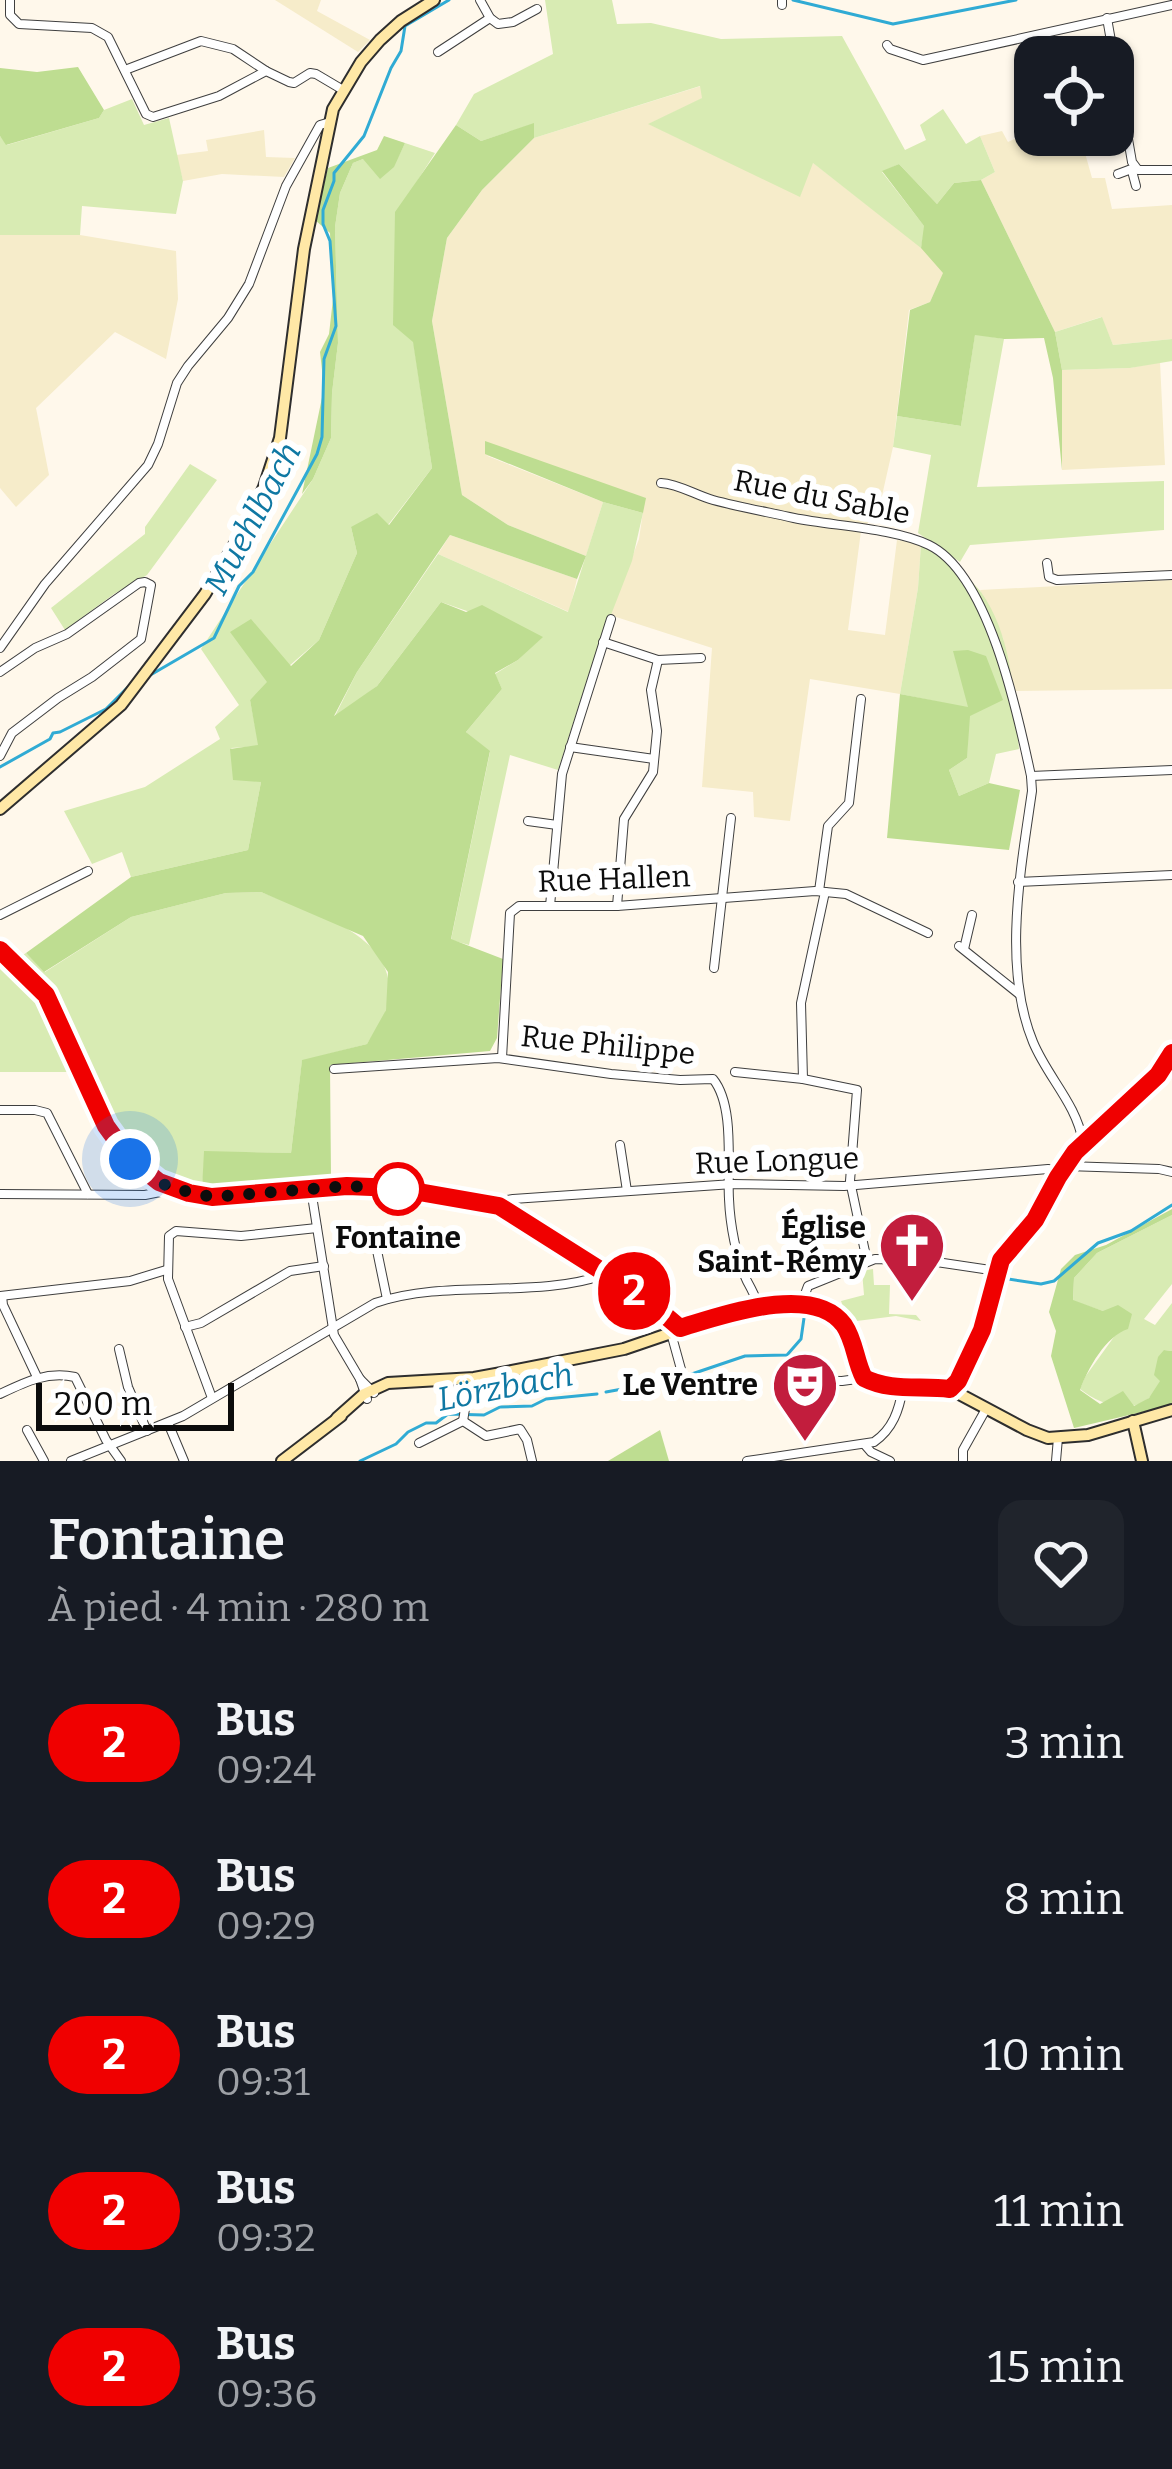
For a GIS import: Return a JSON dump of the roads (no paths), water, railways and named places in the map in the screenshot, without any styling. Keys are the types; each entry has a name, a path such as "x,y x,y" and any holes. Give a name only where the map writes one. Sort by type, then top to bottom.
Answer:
{"street":[{"path":"10,0 10,15 19,24 92,28 108,37 146,114 153,117 219,96 266,70"},
{"path":"0,809 108,718 206,594 243,530 267,479 283,424 304,249 333,109 380,40 434,0"},
{"path":"480,0 498,24 537,9"},
{"path":"887,44 890,50 923,60 1172,4"},
{"path":"438,52 490,18"},
{"path":"1107,18 1136,186"},
{"path":"125,70 211,41 289,82 310,73 344,90"},
{"path":"0,648 45,584 148,465 179,378 245,292 289,180 320,125 330,122"},
{"path":"1118,174 1133,169 1172,170"},
{"name":"Rue du Sable","path":"661,483 797,519 908,537 941,552 960,573 997,646 1031,776 1018,882 1021,995 1032,1040 1072,1107 1083,1142"},
{"path":"1047,563 1049,577 1057,580 1172,574"},
{"path":"0,672 35,648 68,634 140,583 151,585 141,639 12,733 0,756"},
{"path":"550,906 562,774 611,619"},
{"path":"603,642 658,660 701,658"},
{"path":"617,906 625,819 653,772 656,731 651,690 658,660"},
{"path":"803,1079 801,1003 822,891 828,826 849,803 861,699"},
{"path":"570,747 654,758"},
{"path":"1031,776 1172,770"},
{"name":"Rue Hallen","path":"714,968 731,818"},
{"path":"528,821 557,825"},
{"path":"0,915 88,872"},
{"path":"1018,882 1172,875"},
{"name":"Rue Hallen","path":"502,1058 511,913 518,906 617,906 822,891 846,894 928,933"},
{"path":"972,915 961,948 1021,995"},
{"path":"0,950 36,983 52,1007 106,1126 130,1159 164,1184 212,1197 347,1186 396,1188 499,1206 646,1299 675,1330 687,1391"},
{"path":"950,1389 982,1330 997,1271 1035,1220 1063,1168 1083,1142 1158,1075 1172,1056"},
{"name":"Rue Philippe","path":"334,1069 502,1058 611,1074 712,1079 721,1093 724,1112 728,1198 740,1261 759,1307"},
{"path":"735,1072 803,1079 852,1088 858,1094 851,1185 867,1261"},
{"path":"0,1110 47,1113 88,1194"},
{"path":"620,1144 627,1191"},
{"name":"Rue Longue","path":"499,1206 505,1200 627,1191 851,1185 1063,1168 1172,1172"},
{"path":"0,1194 146,1195 164,1184"},
{"path":"311,1189 333,1325 339,1346 369,1394"},
{"path":"212,1398 166,1270 172,1233 241,1236 317,1228"},
{"path":"374,1236 387,1299"},
{"path":"802,1304 808,1286 867,1261 922,1259 997,1271"},
{"path":"185,1327 201,1323 290,1270 324,1266"},
{"path":"37,1377 1,1296 130,1281 166,1270"},
{"path":"74,1460 168,1423 333,1325 387,1299 573,1285 607,1274"},
{"path":"282,1461 369,1394 402,1382 470,1378 624,1349 759,1307 802,1304 826,1310 843,1324 852,1340 864,1378"},
{"path":"119,1349 128,1387 147,1431"},
{"path":"0,1394 37,1377 75,1377 121,1461"},
{"path":"464,1417 470,1378"},
{"path":"784,1380 864,1378 903,1388 950,1389 1032,1432 1058,1438 1170,1414"},
{"path":"747,1461 874,1442 888,1430 903,1388"},
{"path":"963,1461 963,1450 987,1408"},
{"path":"419,1443 464,1417"},
{"path":"464,1417 486,1436 520,1429 532,1461"},
{"path":"1133,1421 1142,1461"},
{"path":"168,1423 184,1461"},
{"path":"27,1430 44,1461"},
{"path":"1057,1461 1058,1438"},
{"path":"865,1445 890,1461"}],"waterway":[{"name":"Muehlbach","path":"147,677 214,638 317,454 322,437 324,359 336,326 323,210 334,173 364,136 401,51 405,26 449,0"},
{"path":"793,0 893,24 1016,0"},
{"name":"Muehlbach","path":"0,767 53,733 106,709 128,687"},
{"path":"1002,1278 1041,1284 1054,1281 1098,1243 1131,1231 1172,1205"},
{"path":"606,1392 677,1379 745,1356 787,1355 801,1339 805,1311"},
{"name":"Lörzbach","path":"360,1461 448,1414 484,1415 500,1407 597,1394"}],"place":[{"name":"Fontaine","path":"398,1189"},
{"name":"Église Saint-Rémy","path":"912,1304"},
{"name":"Le Ventre","path":"805,1444"}]}
